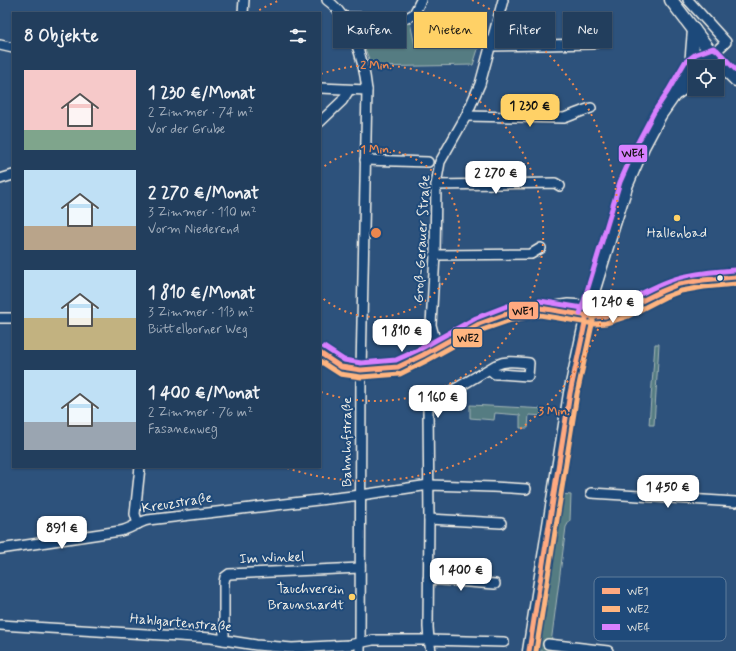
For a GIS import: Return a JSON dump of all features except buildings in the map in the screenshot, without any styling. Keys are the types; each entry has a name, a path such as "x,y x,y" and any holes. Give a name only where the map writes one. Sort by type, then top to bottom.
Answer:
{"main road":[{"path":"671,0 712,55 734,78"},
{"path":"692,60 694,30"},
{"path":"699,60 712,55"},
{"path":"710,60 712,55"},
{"path":"529,651 570,393 588,310 627,184 643,147 660,115 688,71"},
{"path":"724,76 734,78"},
{"path":"674,95 688,85"}],"street":[{"path":"244,0 244,12"},
{"name":"Bahnhofstraße","path":"327,0 339,12"},
{"path":"406,18 414,14 421,0"},
{"name":"Groß-Gerauer Straße","path":"437,347 431,325 435,255 436,185 440,162 466,116 480,84 503,0"},
{"path":"688,0 726,42 712,55"},
{"path":"0,45 12,48"},
{"path":"490,46 563,45"},
{"name":"Bahnhofstraße","path":"358,48 365,72 367,90 361,370 360,647"},
{"path":"321,88 367,90"},
{"path":"321,121 342,101 349,90"},
{"path":"466,116 564,118 579,111 591,108"},
{"path":"366,160 428,162"},
{"path":"0,179 12,175"},
{"path":"436,185 554,183 560,186"},
{"path":"435,255 531,254 541,248"},
{"path":"321,354 341,367 361,370 398,367 497,316 568,304 588,310 633,305 672,286 736,277"},
{"path":"0,318 12,318"},
{"path":"431,651 428,627 429,405 489,369"},
{"path":"138,524 135,511 140,468"},
{"name":"Kreuzstraße","path":"0,549 120,531 131,528 148,520 168,517 361,495 429,485 526,489"},
{"path":"591,493 736,502"},
{"path":"429,519 501,523"},
{"name":"Im Winkel","path":"224,640 224,582 227,576 232,574 360,568"},
{"path":"428,579 495,584"},
{"name":"Hahlgartenstraße","path":"0,625 224,640 256,645 292,648 360,647 372,640 504,642"},
{"path":"548,644 608,651"}],"green space":[{"path":"406,22 410,22 414,48 478,48 473,65 372,67 365,48 406,48"},
{"path":"655,344 659,344 654,425 649,425"},
{"path":"470,405 546,409 545,416 529,415 528,428 520,428 520,415 495,413 494,420 470,418"},
{"path":"561,494 571,495 570,520 566,527 550,651 536,651"}],"transit line":[{"name":"WE4","path":"580,314 620,182 637,144 654,112 685,62 696,54 713,48 717,50 736,70"},
{"name":"WE4","path":"324,347 344,360 361,363 396,360 420,349 476,318 507,306 540,301 595,310 633,298 677,278 702,273 735,270"},
{"name":"WE1","path":"321,354 341,367 361,370 398,367 479,324 509,313 540,308 595,317 606,316 625,309 679,284 736,277"},
{"name":"WE2","path":"321,362 340,374 361,377 400,374 482,330 511,320 540,315 595,324 606,323 628,316 665,297 681,291 736,284"},
{"name":"WE1","path":"529,651 570,393 589,305"},
{"name":"WE2","path":"536,651 577,394 596,306"}],"place":[{"name":"Hallenbad","path":"677,218"},
{"name":"Tauchverein Braunshardt","path":"352,597"}]}
